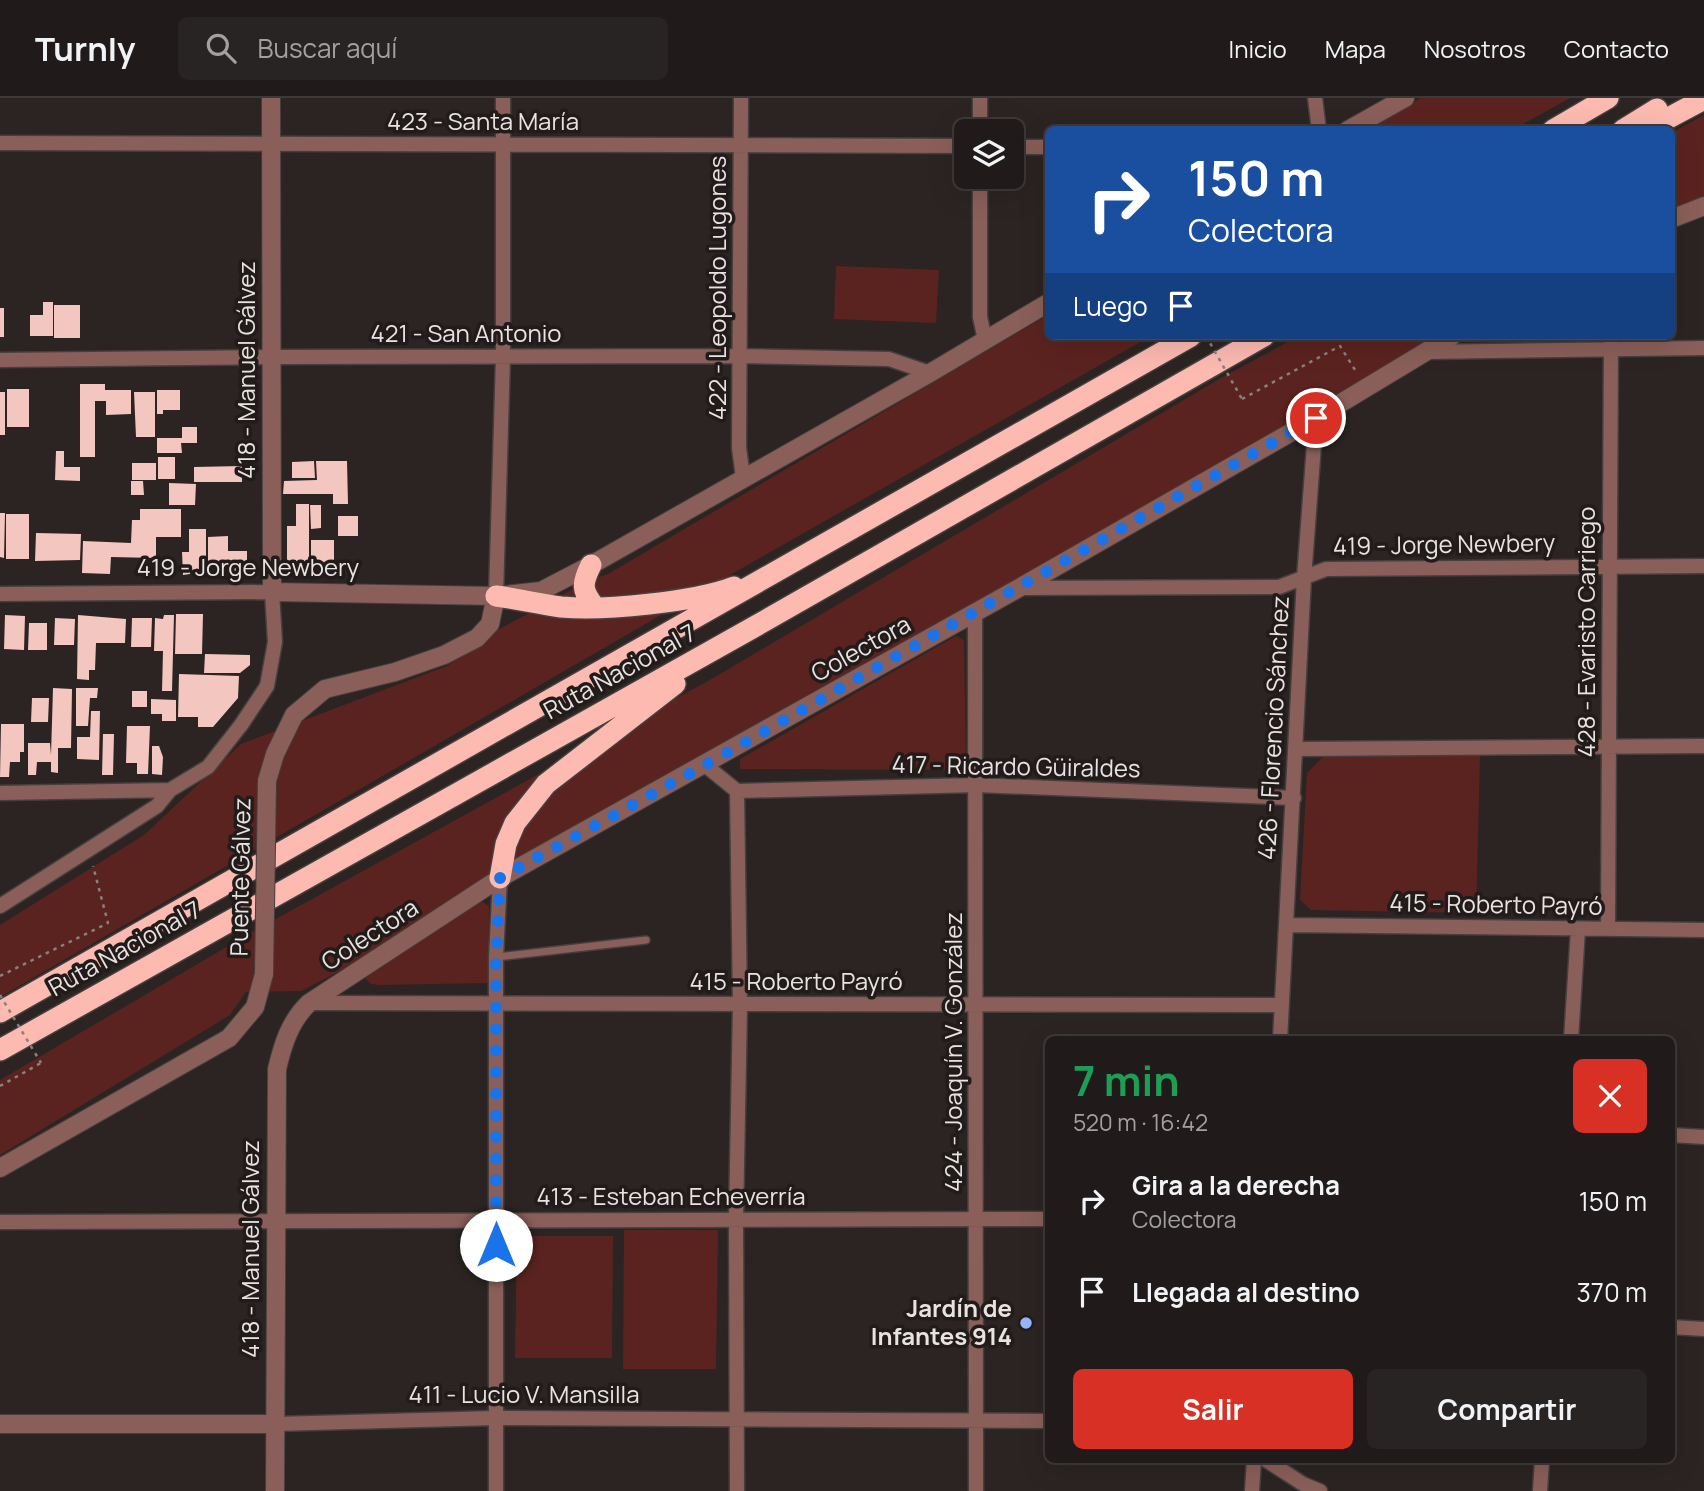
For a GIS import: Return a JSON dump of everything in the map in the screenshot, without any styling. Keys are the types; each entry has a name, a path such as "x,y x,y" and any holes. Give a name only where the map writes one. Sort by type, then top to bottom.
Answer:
{"highway":[{"path":"1550,126 1589,98"},
{"path":"1560,126 1608,98"},
{"path":"1630,126 1676,98"},
{"path":"1653,126 1704,99"},
{"name":"Ruta Nacional 7","path":"0,1012 1184,340"},
{"name":"Ruta Nacional 7","path":"0,1049 1257,340"},
{"path":"591,565 584,588 585,596 594,606"},
{"path":"496,596 563,607 690,598 726,590 785,567"},
{"path":"500,878 506,844 515,823 546,784 655,698 754,626"}],"street":[{"name":"418 - Manuel Gálvez","path":"170,790 208,767 242,725 267,685 275,642 272,592 271,98"},
{"path":"503,98 503,356 496,596 541,591 591,565 1045,305"},
{"name":"422 - Leopoldo Lugones","path":"741,98 739,448 743,477"},
{"path":"980,98 980,119"},
{"path":"1315,98 1318,126"},
{"path":"1355,126 1405,98"},
{"name":"423 - Santa María","path":"0,143 954,146"},
{"path":"1024,147 1045,147"},
{"path":"980,189 979,317 985,340"},
{"path":"1675,217 1704,206"},
{"name":"Colectora","path":"304,1008 500,878 1019,588 1316,418 1446,340"},
{"path":"1426,352 1611,342 1704,348"},
{"name":"428 - Evaristo Carriego","path":"1608,929 1611,342"},
{"name":"421 - San Antonio","path":"0,360 741,356 889,359 930,373"},
{"name":"426 - Florencio Sánchez","path":"1280,1036 1304,578 1316,418"},
{"name":"419 - Jorge Newbery","path":"1019,588 1279,587 1326,569 1704,566"},
{"name":"419 - Jorge Newbery","path":"0,594 272,592 496,596"},
{"name":"Puente Gálvez","path":"0,1168 229,1038 255,1007 264,974 267,781 275,754 294,715 324,689 395,672 444,655 477,638 490,624 496,596"},
{"name":"424 - Joaquín V. González","path":"975,613 976,1491"},
{"path":"1297,748 1704,746"},
{"path":"705,765 737,791 740,1005 736,1219 737,1491"},
{"name":"417 - Ricardo Güiraldes","path":"737,791 976,785 1294,797"},
{"path":"0,793 170,790"},
{"path":"0,906 157,806 170,790"},
{"path":"496,1491 496,957 500,878"},
{"name":"415 - Roberto Payró","path":"1287,925 1704,930"},
{"path":"1571,1036 1578,929"},
{"name":"415 - Roberto Payró","path":"304,1008 977,1004 1282,1006"},
{"name":"418 - Manuel Gálvez","path":"275,1491 277,1069 288,1032 304,1008"},
{"path":"1675,1135 1704,1137"},
{"name":"413 - Esteban Echeverría","path":"0,1222 1045,1219"},
{"path":"1675,1327 1704,1329"},
{"name":"411 - Lucio V. Mansilla","path":"0,1424 275,1424 495,1418 1045,1421"},
{"path":"1252,1491 1254,1463"},
{"path":"1270,1463 1303,1485 1320,1491"},
{"path":"1540,1491 1542,1463"}],"lane":[{"path":"496,957 646,940"}],"path":[{"path":"1208,340 1242,399 1340,346 1365,387"},
{"path":"0,976 108,923 89,850"},
{"path":"0,995 41,1063 0,1086"}],"shaded area":[{"path":"1421,98 1570,98 1519,126 1374,126"},
{"path":"1704,115 1704,197 1675,209 1675,131"},
{"path":"836,266 939,270 936,323 834,319"},
{"path":"1045,317 1045,340 1144,340 765,555 0,997 0,925 144,835 241,744 447,666 494,632 588,581 608,574"},
{"path":"1292,340 1438,340 367,957 301,991 246,992 230,1015 0,1155 0,1080 252,932 715,677 1221,378"},
{"path":"956,636 964,640 966,770 740,769 740,759"},
{"path":"1324,756 1480,756 1476,913 1311,910 1300,900 1307,773"},
{"path":"481,901 489,906 488,983 379,985 371,984 365,978"},
{"path":"624,1230 718,1230 716,1369 623,1369"},
{"path":"517,1236 613,1236 612,1358 515,1358"}],"building":[{"path":"43,302 53,302 53,336 30,336 30,315 43,315"},
{"path":"54,305 80,305 80,338 54,338"},
{"path":"0,308 4,308 4,337 0,337"},
{"path":"80,384 105,384 105,390 131,390 131,414 106,415 106,401 95,401 95,457 80,457"},
{"path":"7,389 29,389 29,427 7,427"},
{"path":"157,390 180,390 180,410 163,410 163,414 157,414"},
{"path":"0,392 5,392 5,435 0,435"},
{"path":"134,392 155,392 155,437 136,437"},
{"path":"182,427 197,427 197,443 181,443 182,453 157,453 157,438 182,438"},
{"path":"56,451 64,451 64,467 80,467 80,481 55,480"},
{"path":"158,457 175,457 175,479 158,479"},
{"path":"314,461 315,478 292,478 292,462"},
{"path":"316,461 347,461 348,504 333,504 333,494 283,494 284,481 317,480"},
{"path":"132,463 156,463 156,480 132,480"},
{"path":"242,466 242,482 194,482 194,467"},
{"path":"131,481 143,481 144,495 131,495"},
{"path":"169,483 196,484 195,505 169,505"},
{"path":"296,504 309,504 309,571 287,571 287,526 296,526"},
{"path":"310,505 321,505 321,528 311,529"},
{"path":"140,509 181,509 181,537 156,537 156,558 111,557 110,574 82,573 83,541 131,543 132,520 140,520"},
{"path":"0,513 5,513 4,558 0,557"},
{"path":"6,514 29,514 29,559 6,559"},
{"path":"338,516 358,516 358,536 338,536"},
{"path":"189,529 206,529 206,571 190,571 190,574 183,575 182,552 189,552"},
{"path":"36,533 81,534 80,560 35,561"},
{"path":"228,536 228,551 247,551 247,565 238,574 221,574 221,566 208,566 208,537"},
{"path":"311,540 334,540 334,568 316,568 316,558 311,558"},
{"path":"176,614 203,614 202,654 175,654"},
{"path":"5,615 25,616 24,650 4,649"},
{"path":"78,615 126,619 125,643 96,643 95,670 89,670 89,680 77,679"},
{"path":"164,615 174,615 172,691 162,691 163,651 154,651 155,618 163,619"},
{"path":"55,618 75,619 74,645 54,645"},
{"path":"132,618 152,618 151,647 131,647"},
{"path":"29,623 47,623 47,650 28,650"},
{"path":"205,654 250,655 250,665 240,673 204,673"},
{"path":"179,674 239,676 238,698 213,727 198,727 198,717 178,717"},
{"path":"53,688 72,689 71,748 58,748 58,773 51,772 51,762 37,762 36,775 28,775 28,743 50,743 51,755"},
{"path":"76,688 98,688 97,698 90,698 88,726 76,726"},
{"path":"132,691 147,691 147,707 132,707"},
{"path":"32,698 49,698 48,722 31,722"},
{"path":"151,699 176,700 176,721 162,721 162,714 151,714"},
{"path":"91,711 100,711 99,760 77,759 77,737 90,737"},
{"path":"1,724 24,724 24,752 20,752 20,762 10,762 9,777 0,777"},
{"path":"127,726 150,726 148,774 137,774 137,763 126,763"},
{"path":"103,734 114,734 113,775 102,775"},
{"path":"152,746 159,746 163,757 162,775 152,774"}],"place":[{"name":"Jardín de Infantes 914","path":"1026,1323"}],"route":[{"path":"496,1245 496,957 500,878 1019,588 1316,418"}]}
